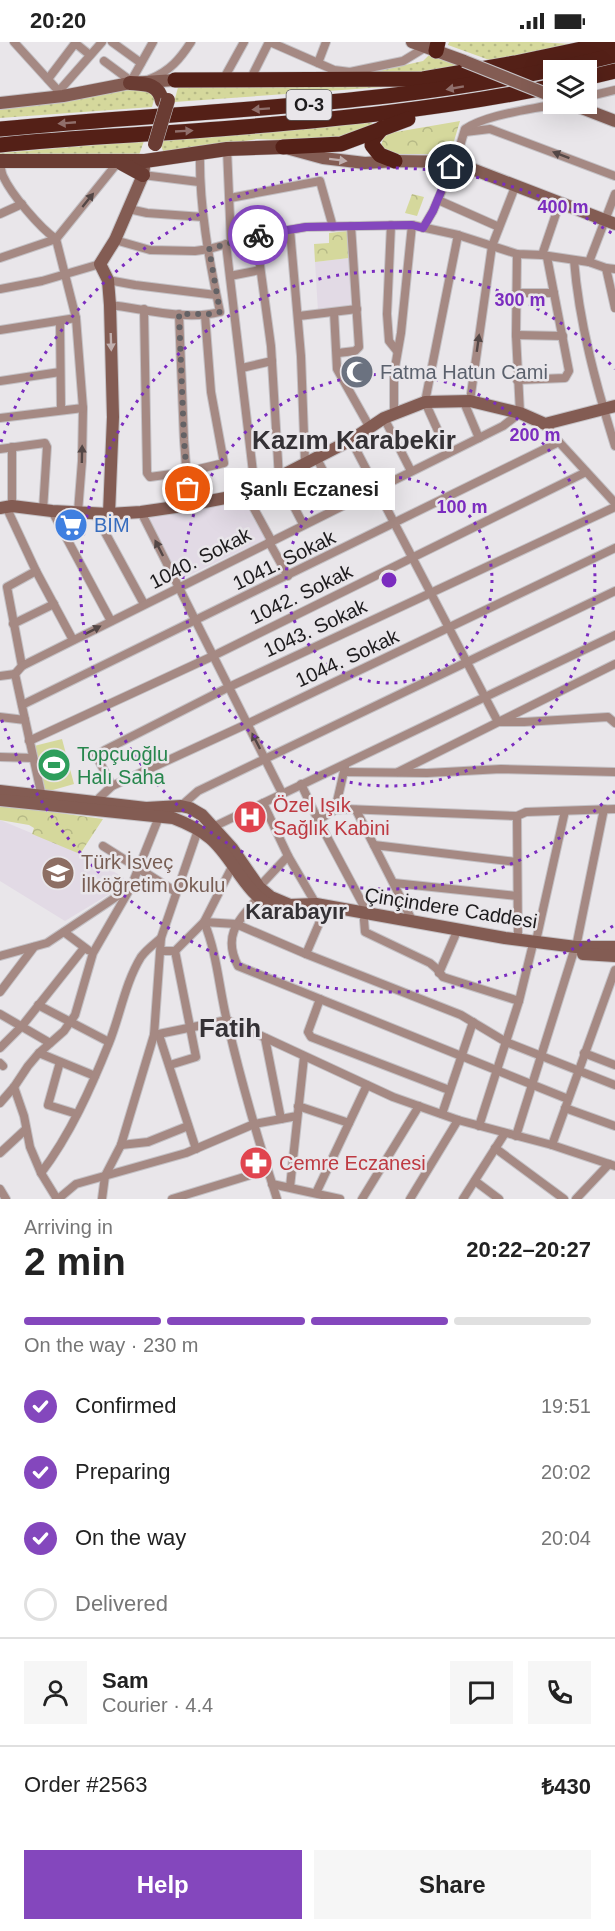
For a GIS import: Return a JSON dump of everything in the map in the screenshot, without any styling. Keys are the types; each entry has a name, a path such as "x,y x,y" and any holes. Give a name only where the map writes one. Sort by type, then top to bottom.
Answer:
{"highway":[{"path":"175,80 423,79 493,68 615,42"},
{"name":"O-3","path":"0,129 382,98 523,76 615,55"},
{"path":"597,75 615,71"},
{"name":"O-3","path":"0,145 311,122 396,113 543,88"},
{"path":"283,147 341,144 398,121 480,100"},
{"path":"384,126 375,136 372,145 380,155 394,161"}],"main road":[{"path":"412,42 433,47 543,93"},
{"path":"0,103 135,82 175,80 165,100 129,209 115,240 100,264 108,280 110,305 114,417 109,514"},
{"path":"135,82 152,85 165,100"},
{"path":"597,112 615,121"},
{"path":"152,144 163,160"},
{"path":"0,161 119,161 144,168 163,160 200,153 227,149 283,147 342,161 454,162 610,222"},
{"path":"6,507 109,514 189,505 251,492 351,440 369,426 389,415 425,402 466,401 520,413 545,424 609,408"},
{"path":"0,791 146,808 181,806 190,808 202,815 232,848 259,892"},
{"name":"Çinçindere Caddesi","path":"0,800 173,818 189,824 219,847 232,865 279,910 320,908 454,936 575,951 615,948"},
{"name":"Çinçindere Caddesi","path":"366,917 413,922 518,940 534,945"}],"street":[{"path":"48,79 75,42 90,55"},
{"path":"18,43 61,94 102,42"},
{"path":"135,82 141,63 153,42"},
{"path":"135,82 168,70 179,60 191,42"},
{"path":"223,80 244,42"},
{"path":"250,80 269,42 334,70 350,72 404,61 433,47"},
{"path":"318,63 326,42"},
{"path":"115,43 141,63"},
{"path":"104,61 135,82"},
{"path":"597,96 615,90"},
{"path":"423,228 454,162 463,133 470,126 480,122 543,107"},
{"path":"463,133 490,129 615,176"},
{"path":"227,149 230,198 230,276 242,368 251,492 270,541 288,576"},
{"path":"110,305 179,314 205,315 220,312 203,217 199,182 200,153"},
{"path":"0,161 1,177 46,232 56,239 76,318 82,408 82,462 78,512"},
{"path":"0,258 56,239 119,161"},
{"path":"144,168 199,182"},
{"path":"230,198 320,181 333,227"},
{"path":"479,438 466,401 492,246 515,187"},
{"path":"589,262 610,222 615,194"},
{"path":"438,200 499,227"},
{"path":"517,380 565,378 569,371 554,293 544,256 560,202"},
{"path":"0,214 22,204"},
{"path":"129,209 147,213 203,217"},
{"path":"391,225 387,314 389,342 397,351"},
{"path":"411,471 389,415 401,333 412,225"},
{"path":"115,240 150,250 195,251 290,230 412,225 458,235 517,254 589,262 611,268 615,308"},
{"path":"338,353 355,351 360,347 351,226"},
{"path":"290,230 311,460 341,505"},
{"path":"448,453 425,402 458,235"},
{"path":"256,236 272,361 279,478 303,524"},
{"path":"517,254 516,335 520,413"},
{"path":"574,260 576,285 591,364 609,408 615,446"},
{"path":"0,290 42,281 100,264"},
{"path":"230,276 260,270"},
{"path":"108,280 216,295"},
{"path":"516,293 554,293"},
{"path":"144,309 147,473 150,477 224,463 212,392 205,315"},
{"path":"299,316 357,309"},
{"path":"334,312 338,353 337,369 369,426"},
{"path":"179,314 189,505"},
{"path":"0,330 76,318"},
{"path":"60,321 62,410"},
{"path":"516,335 563,336"},
{"path":"242,368 272,361"},
{"path":"0,381 60,372"},
{"path":"0,418 82,408"},
{"name":"1040. Sokak","path":"22,666 503,426 520,413"},
{"path":"545,424 615,505"},
{"path":"351,440 498,722"},
{"name":"1041. Sokak","path":"22,705 559,442"},
{"path":"0,449 45,444 47,447 47,511 111,621"},
{"path":"12,447 6,507 36,571 73,640"},
{"name":"1042. Sokak","path":"29,741 213,656 586,472"},
{"name":"1043. Sokak","path":"112,786 96,755 229,687 615,505"},
{"path":"141,512 282,793"},
{"path":"95,514 144,604"},
{"name":"1044. Sokak","path":"96,801 112,786 615,548"},
{"path":"0,676 15,674 22,666 7,587 36,571"},
{"path":"181,806 198,791 615,591"},
{"path":"13,624 54,604"},
{"path":"213,827 301,784 345,768 484,697 615,635"},
{"path":"397,773 615,664"},
{"path":"15,674 42,797"},
{"path":"0,717 24,720"},
{"path":"498,722 608,717 615,723"},
{"path":"0,757 33,758"},
{"path":"345,768 397,773 501,769 615,772"},
{"path":"335,810 345,768"},
{"path":"301,784 366,917 365,932 430,963 443,977 519,1001"},
{"path":"263,803 288,856 320,908 306,954"},
{"path":"516,1136 575,951 604,809"},
{"path":"318,820 335,810 517,816 526,812 615,809"},
{"path":"356,810 413,922"},
{"path":"479,1126 519,1001 565,811"},
{"path":"517,816 518,940"},
{"path":"0,1103 39,1053 70,1023 75,1015 93,953 131,887 159,817"},
{"path":"102,1199 105,1176 122,1145 157,1035 156,1000 161,938 198,830"},
{"path":"374,845 517,862"},
{"path":"103,846 176,892"},
{"path":"288,856 236,924 231,942 238,966 568,1099"},
{"path":"161,951 175,951 204,922 232,865"},
{"path":"394,883 517,896"},
{"path":"0,956 47,943 131,887"},
{"path":"204,922 236,924 306,954 416,996 473,1022 506,1042 615,1085"},
{"path":"204,922 211,939 227,1020 254,1124 277,1199"},
{"path":"64,932 93,953"},
{"path":"439,973 454,936"},
{"path":"41,1173 56,1154 95,1076 130,979 142,956 161,938"},
{"path":"0,992 34,947"},
{"path":"0,1048 22,1026 84,948"},
{"path":"170,1065 196,1057 175,951"},
{"path":"552,1144 615,970"},
{"path":"320,999 308,1032 311,1037 449,1090"},
{"path":"38,1005 109,1042"},
{"path":"0,1014 50,1043"},
{"path":"157,1035 227,1020 304,1057 419,1106 458,1120 552,1144 612,1165 576,1199"},
{"path":"442,1114 473,1022"},
{"path":"157,1035 170,1065 196,1149"},
{"path":"265,1038 281,1119"},
{"path":"39,1053 95,1076"},
{"path":"584,1053 615,1065"},
{"path":"290,1186 304,1057"},
{"path":"60,1062 48,1106 77,1114"},
{"path":"316,1193 367,1085"},
{"path":"14,1087 30,1147 41,1173 57,1199 76,1184 196,1149 254,1124 297,1116"},
{"path":"298,1106 349,1123"},
{"path":"362,1199 419,1106"},
{"path":"565,1108 615,1126"},
{"path":"410,1199 458,1120"},
{"path":"122,1145 148,1142 188,1126"},
{"path":"0,1153 26,1129"},
{"path":"463,1199 505,1133"},
{"path":"495,1148 564,1199"},
{"path":"172,1199 267,1170"},
{"path":"475,1181 499,1199"},
{"path":"272,1184 290,1186 340,1199"},
{"path":"0,1190 6,1199"}],"shaded area":[{"path":"349,258 351,307 318,311 315,262"},
{"path":"244,499 266,539 181,579 147,517"},
{"name":"Türk İsveç İlköğretim Okulu","path":"0,820 94,859 124,878 121,887 65,921 0,881"}],"green space":[{"path":"449,42 539,42 586,45 492,61 448,45"},
{"path":"430,54 463,68 425,73 365,74 423,61"},
{"path":"382,82 384,87 174,102 179,84"},
{"path":"131,88 144,89 155,96 152,107 0,118 0,107"},
{"path":"460,121 451,151 444,154 390,154 383,150 381,145 384,137 390,133"},
{"path":"372,122 371,129 337,142 257,139 170,154 164,153 161,146 163,141"},
{"path":"144,141 139,155 0,155 0,153"},
{"path":"412,194 424,197 417,216 405,213"},
{"path":"348,231 349,258 315,262 314,244 329,243 329,233"},
{"name":"Topçuoğlu Halı Saha","path":"62,739 74,784 46,792 34,746"},
{"path":"0,805 103,819 80,854 32,834 34,828 29,825 0,820"}],"way so far":[{"path":"188,489 179,314 220,312 209,249 258,235"}],"place":[{"name":"Fatma Hatun Cami","path":"357,372"},
{"name":"Şanlı Eczanesi","path":"188,489"},
{"name":"BİM","path":"71,525"},
{"name":"Topçuoğlu Halı Saha","path":"54,765"},
{"name":"Özel Işık Sağlık Kabini","path":"250,817"},
{"name":"Türk İsveç İlköğretim Okulu","path":"58,873"},
{"name":"Cemre Eczanesi","path":"256,1163"}],"district":[{"name":"Kazım Karabekir","path":"354,440"},
{"name":"Karabayır","path":"296,911"},
{"name":"Fatih","path":"230,1028"}],"route":[{"path":"258,235 306,227 412,225 423,228 433,211 451,167"}]}
